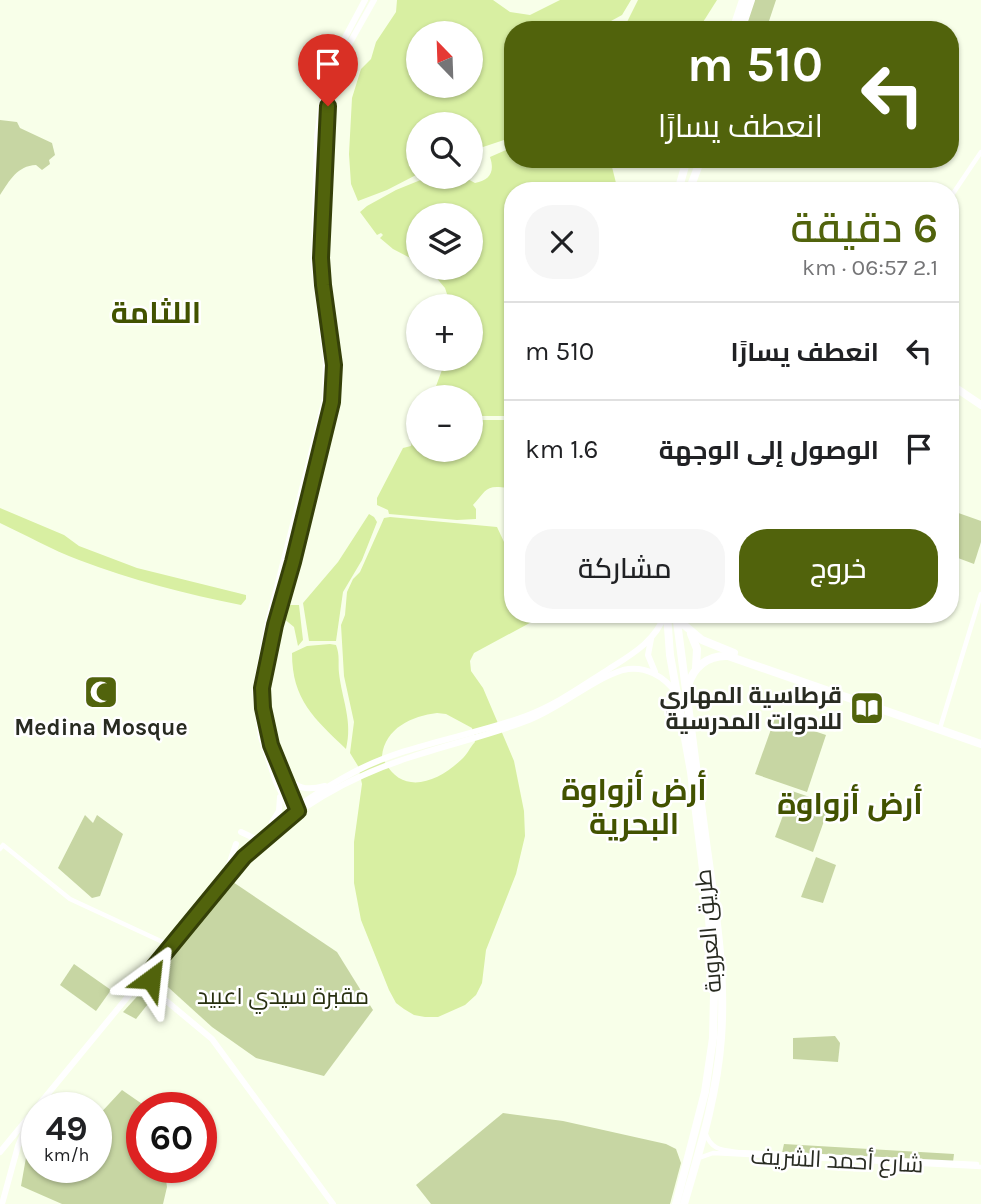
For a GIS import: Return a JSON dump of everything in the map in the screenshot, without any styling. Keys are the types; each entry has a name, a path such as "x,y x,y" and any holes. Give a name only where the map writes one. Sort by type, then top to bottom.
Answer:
{"highway":[{"path":"736,21 743,0"},
{"path":"744,21 751,0"},
{"name":"طريق العروبة","path":"667,623 669,648 683,697 723,945 721,1040 715,1084 684,1204"},
{"name":"طريق العروبة","path":"676,1204 705,1092 714,1009 709,918 683,697 678,623"},
{"path":"683,623 698,649 695,671"},
{"path":"690,632 710,645 981,742"},
{"path":"669,648 674,644 680,645"},
{"path":"709,659 710,645"},
{"path":"683,697 695,671 709,659 725,656 940,727"}],"main road":[{"path":"294,811 280,791 261,737 255,706 257,670 279,596 293,562 332,402 334,365 322,270 319,117 330,71 341,42 365,0"},
{"path":"320,166 334,79 347,46 374,0"},
{"path":"508,724 559,700 633,653 651,638 660,623"},
{"path":"272,624 262,696 267,728 294,811"},
{"path":"651,638 648,659 657,675"},
{"path":"633,653 639,663 683,697"},
{"path":"280,770 293,785 302,789 334,784 554,709 614,673 639,663"},
{"path":"49,1092 244,857 294,811 353,776"},
{"path":"49,1092 229,867 256,839 334,784"},
{"path":"265,832 279,811 280,791"},
{"path":"241,832 256,839"},
{"path":"229,867 236,844"},
{"path":"152,969 153,988"},
{"path":"142,978 212,1040 333,1204"},
{"path":"133,992 153,988"},
{"path":"0,1147 21,1124"},
{"path":"0,1152 21,1126"},
{"path":"4,1204 5,1190 21,1138"}],"street":[{"path":"959,185 981,152"},
{"path":"959,390 981,405"},
{"path":"940,727 981,594"},
{"path":"0,849 3,845 70,899 167,944"},
{"path":"705,1131 714,1151"},
{"name":"شارع أحمد الشريف","path":"696,1161 714,1151 981,1165"}],"green space":[{"path":"754,0 776,0 769,21 748,21"},
{"path":"0,120 17,122 20,128 52,143 55,155 49,160 50,164 42,170 36,165 19,171 0,195"},
{"path":"959,513 981,521 981,542 974,564 959,558"},
{"path":"775,718 826,735 807,792 755,774"},
{"path":"792,791 830,804 813,852 775,837"},
{"path":"85,815 93,823 97,815 123,834 100,896 92,898 58,868"},
{"path":"816,857 836,865 823,903 801,897"},
{"name":"مقبرة سيدي اعبيد","path":"230,880 337,952 373,1010 324,1076 256,1058 212,1027 158,978 157,969"},
{"path":"74,964 111,990 96,1011 60,985"},
{"path":"143,990 155,995 136,1019 123,1012"},
{"path":"835,1036 840,1043 838,1062 793,1059 793,1038"},
{"path":"122,1090 126,1093 126,1183 166,1183 163,1204 62,1204 21,1186 22,1183 112,1183 112,1101"},
{"path":"503,1113 563,1121 666,1144 676,1149 681,1163 670,1204 431,1204 416,1185"},
{"path":"784,1144 954,1154 953,1162 782,1153"}],"shaded area":[{"path":"397,0 493,0 510,12 530,15 560,0 631,0 622,15 611,21 504,21 504,140 483,147 483,112 406,112 406,180 358,201 351,184 349,154 352,98 361,69 371,59 376,42 396,12"},
{"path":"638,0 717,0 704,21 628,21"},
{"path":"504,151 504,168 612,168 616,182 504,182 504,416 483,416 483,385 436,385 442,371 483,371 483,294 447,294 438,280 483,280 483,203 406,203 406,256 380,238 383,235 377,235 360,212 406,186 406,189 483,189 483,180 488,177 492,167 490,157"},
{"path":"483,420 504,420 504,488 494,487 484,492 473,505 476,519 389,514 388,510 377,505 377,498 403,448 406,447 406,462 483,462"},
{"path":"0,508 64,535 79,546 137,568 246,595 246,599 241,605 200,596 79,560 0,523"},
{"path":"369,514 377,522 362,560 343,592 336,641 309,641 303,603 338,562"},
{"path":"384,518 497,527 504,542 504,623 530,623 474,653 470,661 471,671 483,688 514,761 524,811 525,836 516,874 486,950 482,983 476,995 465,1005 438,1017 414,1015 396,1003 361,920 354,883 354,842 362,784 358,766 350,753 354,722 344,676 341,625 345,615 347,592 360,572","holes":["446,714 472,728 475,742 465,755 452,768 430,780 408,782 389,769 382,756 384,746 394,731 418,717"]},
{"path":"286,605 299,605 303,640 298,646 294,627 283,618"},
{"path":"336,645 338,652 348,720 346,749 307,707 293,669 292,653 307,646"}],"place":[{"name":"Medina Mosque","path":"101,692"},
{"name":"قرطاسية المهاري للادوات المدرسية","path":"867,708"}],"district":[{"name":"اللثامة","path":"156,313"},
{"name":"أرض أزواوة","path":"850,804"},
{"name":"أرض أزواوة البحرية","path":"634,807"}],"route":[{"path":"151,979 152,969 232,870 260,842 298,811 271,745 263,708 262,688 275,625 332,402 334,365 321,258 328,106"}]}
